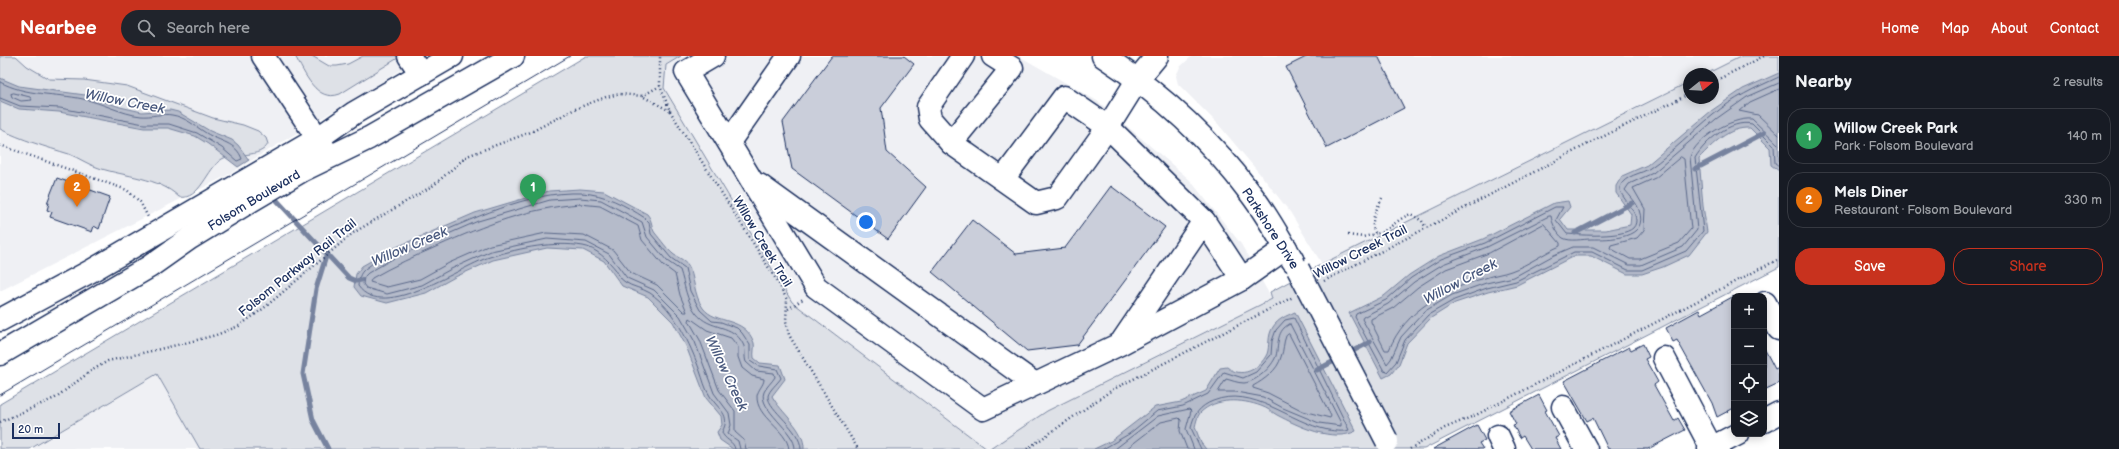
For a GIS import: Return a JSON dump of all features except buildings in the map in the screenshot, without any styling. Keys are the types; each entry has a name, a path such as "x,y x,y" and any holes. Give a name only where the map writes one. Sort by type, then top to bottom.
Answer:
{"main road":[{"path":"264,56 330,157"},
{"path":"409,56 421,74"},
{"name":"Folsom Boulevard","path":"0,354 149,267 190,238 286,157 317,139 354,113 452,56"},
{"name":"Folsom Boulevard","path":"1,318 90,271 156,232 245,192 303,170 369,138 513,56"},
{"path":"713,56 686,72 816,287 983,409 1120,344 1242,279 1286,248"},
{"path":"729,142 789,56"},
{"path":"963,56 928,107 930,119 951,143 1036,203 1057,198 1108,127 1138,79 1157,56"},
{"path":"951,143 1012,68 993,56"},
{"name":"Parkshore Drive","path":"1104,56 1161,97 1196,131 1251,194 1298,269 1390,446"},
{"path":"1003,179 1064,97 1108,127 1204,221 1242,279"},
{"path":"751,180 1035,384"},
{"path":"1120,344 1204,221"},
{"path":"1767,307 1779,329"},
{"path":"1664,358 1711,449 1733,437"},
{"path":"1563,407 1586,449"},
{"path":"1767,419 1779,413"}],"path":[{"path":"660,56 660,86 670,111"},
{"path":"1719,79 1764,56"},
{"path":"642,96 660,86"},
{"name":"Folsom Parkway Rail Trail","path":"0,422 55,398 108,361 216,335 239,326 264,308 353,233 434,185 467,156 531,132 575,109 606,97 620,94 642,96 670,111"},
{"name":"Willow Creek Trail","path":"1322,282 1588,144 1683,97"},
{"name":"Willow Creek Trail","path":"670,111 779,284 787,300 786,321 789,335 858,449"},
{"path":"0,145 60,166 95,181 127,190 140,202 156,232"},
{"path":"1376,234 1373,230 1373,220 1382,198"},
{"path":"1348,235 1363,237 1382,233 1403,217 1412,214 1422,220 1426,228"},
{"path":"1410,449 1446,428 1476,415 1779,258"},
{"path":"1027,449 1112,390 1294,296"}],"shaded area":[{"path":"0,56 424,56 226,176 0,291"},
{"path":"0,56 16,56 27,66 49,79 84,80 127,86 213,118 243,125 258,131 266,138 268,144 259,152 222,159 212,169 198,189 186,197 179,197 171,190 152,181 99,168 69,154 25,140 0,129"},
{"path":"295,56 312,56 329,66 348,64 363,56 397,56 398,58 340,94 332,96 324,94 312,85"},
{"path":"586,56 681,56 666,65 664,88 792,302 987,449 200,449 157,374 30,449 0,449 0,404"},
{"path":"681,56 1019,56 1099,102 1190,180 1241,244 1272,299 1047,411 990,449 987,449 792,302 664,88 666,65"},
{"path":"1192,56 1742,56 1718,68 1683,68 1683,85 1322,264 1290,212 1265,180 1218,124 1178,84 1176,76 1180,67"},
{"path":"1742,56 1779,56 1779,267 1424,449 990,449 1047,411 1272,299 1270,292 1322,264 1683,85 1683,104 1719,104 1718,68"},
{"path":"157,374 200,449 32,449"}],"water":[{"path":"1779,73 1779,171 1771,165 1770,148 1750,128 1742,128 1728,133 1710,147 1699,158 1707,232 1689,255 1663,267 1642,274 1627,274 1591,256 1574,256 1517,285 1488,292 1455,303 1431,318 1407,343 1399,364 1391,374 1383,378 1349,313 1384,296 1409,275 1439,256 1483,239 1554,203 1568,201 1570,207 1560,219 1568,230 1606,230 1630,225 1631,214 1616,193 1616,186 1622,176 1647,165 1711,111 1743,89"},
{"path":"0,78 19,86 85,95 120,107 142,112 170,110 178,112 210,131 232,140 238,145 249,160 238,167 195,136 168,128 144,128 59,112 19,109 0,101"},
{"path":"580,189 604,191 647,214 654,231 668,250 688,265 692,274 697,297 703,308 715,317 737,325 750,334 754,343 754,358 760,363 780,365 785,379 772,396 797,428 801,435 804,449 733,449 720,440 717,432 722,425 721,416 706,398 686,346 673,322 648,297 622,286 604,261 583,250 547,248 493,260 455,277 426,293 387,303 361,296 354,287 356,274 362,266 392,249 475,213 549,191"},
{"path":"1295,312 1356,431 1337,435 1316,432 1295,424 1261,406 1246,402 1229,401 1214,404 1206,408 1198,416 1195,427 1201,443 1206,449 1094,449 1111,441 1155,407 1181,402 1206,391 1220,368 1227,367 1232,371 1244,372 1255,368 1264,360 1267,354 1271,330 1275,324 1285,316"}],"waterway":[{"name":"Willow Creek","path":"1695,169 1764,133"},
{"name":"Willow Creek","path":"272,195 349,278 356,281 361,280"},
{"name":"Willow Creek","path":"1575,233 1632,203"},
{"path":"327,253 316,289 303,374 313,420 328,449"},
{"name":"Willow Creek","path":"1347,354 1370,342"},
{"name":"Willow Creek","path":"1317,370 1338,359"}],"tram line":[{"path":"0,395 570,56"}],"place":[{"name":"Mels Diner","path":"77,207"},
{"name":"Willow Creek Park","path":"533,207"}]}
